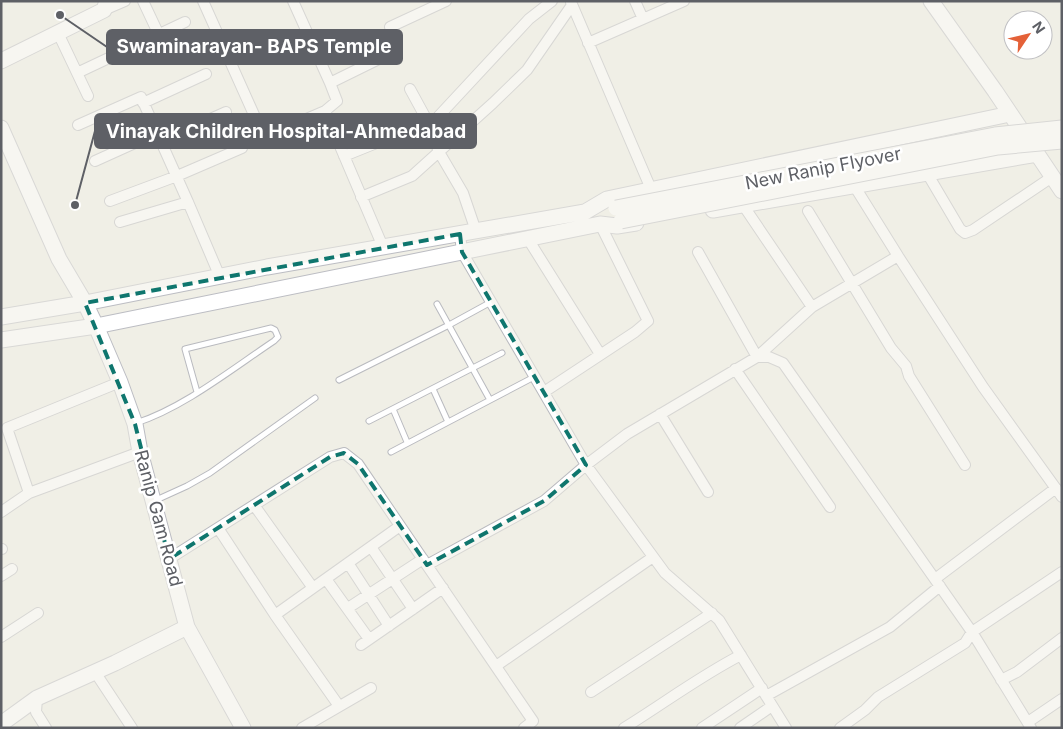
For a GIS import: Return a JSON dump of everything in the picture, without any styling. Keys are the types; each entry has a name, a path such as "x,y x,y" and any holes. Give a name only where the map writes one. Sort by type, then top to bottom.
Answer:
{"main road":[{"path":"931,1 1062,191"},
{"path":"1,62 106,6"},
{"path":"585,212 607,199 1010,114"},
{"name":"Ranip Gam Road","path":"1,128 59,259 85,303 120,382 135,424 140,452 187,627 243,728"},
{"name":"New Ranip Flyover","path":"600,224 618,214 995,136 1062,128"},
{"name":"New Ranip Flyover","path":"1,317 585,212 618,214 998,148 1062,142"},
{"path":"1,340 96,326 600,224 618,226 855,187 1037,154"},
{"path":"3,719 37,698 187,627"}],"street":[{"path":"106,6 125,1"},
{"path":"143,1 159,35"},
{"path":"203,1 264,137 325,111 337,101 293,1"},
{"path":"344,156 436,119 529,19 552,1"},
{"path":"635,1 643,19"},
{"path":"588,44 684,1"},
{"path":"390,26 443,2"},
{"path":"571,3 651,189"},
{"path":"362,197 412,176 493,104 527,70 571,3"},
{"path":"77,73 185,22"},
{"path":"58,33 88,96"},
{"path":"330,83 391,53"},
{"path":"144,103 206,74"},
{"path":"410,89 428,122 439,152 463,193 476,231"},
{"path":"78,125 141,97 220,277"},
{"path":"325,111 383,247"},
{"path":"95,161 226,112"},
{"path":"909,135 927,174 960,229 965,233 973,230 1052,177"},
{"path":"110,201 177,176 242,148"},
{"path":"702,728 764,692 890,627 937,583 1059,492 983,386 855,187"},
{"path":"120,222 188,202"},
{"path":"744,205 812,306"},
{"path":"808,211 891,348 906,366 909,376 965,465"},
{"path":"544,392 635,332 648,320 600,224"},
{"path":"460,234 462,252 586,465 665,573 719,620 786,728"},
{"path":"528,239 600,354"},
{"path":"698,252 757,357"},
{"path":"348,608 393,578 544,501 586,465 627,434 757,357 812,306 898,256"},
{"path":"757,357 769,357 783,363 972,632 1029,725 1062,699"},
{"path":"735,369 830,507"},
{"path":"30,494 7,428 120,382"},
{"path":"660,414 708,492"},
{"path":"1,512 30,494 140,452"},
{"path":"169,559 330,457 344,453 358,464 533,721 524,728"},
{"path":"254,505 313,588"},
{"path":"275,615 400,526"},
{"path":"218,528 275,615 339,706"},
{"path":"371,547 413,610"},
{"path":"496,666 653,557"},
{"path":"348,563 370,594 389,626"},
{"path":"1,576 12,569"},
{"path":"840,728 865,710 878,696 964,643 972,632 1062,572"},
{"path":"326,578 348,608 365,642 443,588"},
{"path":"1,637 38,613"},
{"path":"591,692 712,613"},
{"path":"1001,680 1017,672 1062,638"},
{"path":"624,728 668,701 712,670 741,655"},
{"path":"95,672 132,728"},
{"path":"302,728 371,688"},
{"path":"37,698 36,712 46,728"},
{"path":"740,728 772,706"}],"lane":[{"path":"340,380 491,302"},
{"path":"438,304 490,400"},
{"path":"135,424 156,417 197,392 274,341 278,337 275,330 271,328 185,349 197,392"},
{"path":"369,421 502,353"},
{"path":"391,452 534,376"},
{"path":"433,389 448,422"},
{"path":"154,501 188,486 210,472 315,398"},
{"path":"393,409 407,442"}],"highlighted area":[{"path":"460,234 462,252 586,465 544,501 427,565 358,464 344,453 330,457 169,559 135,424 85,303"}],"place":[{"name":"Swaminarayan- BAPS Temple","path":"60,15"},
{"name":"Vinayak Children Hospital-Ahmedabad","path":"75,205"}]}
